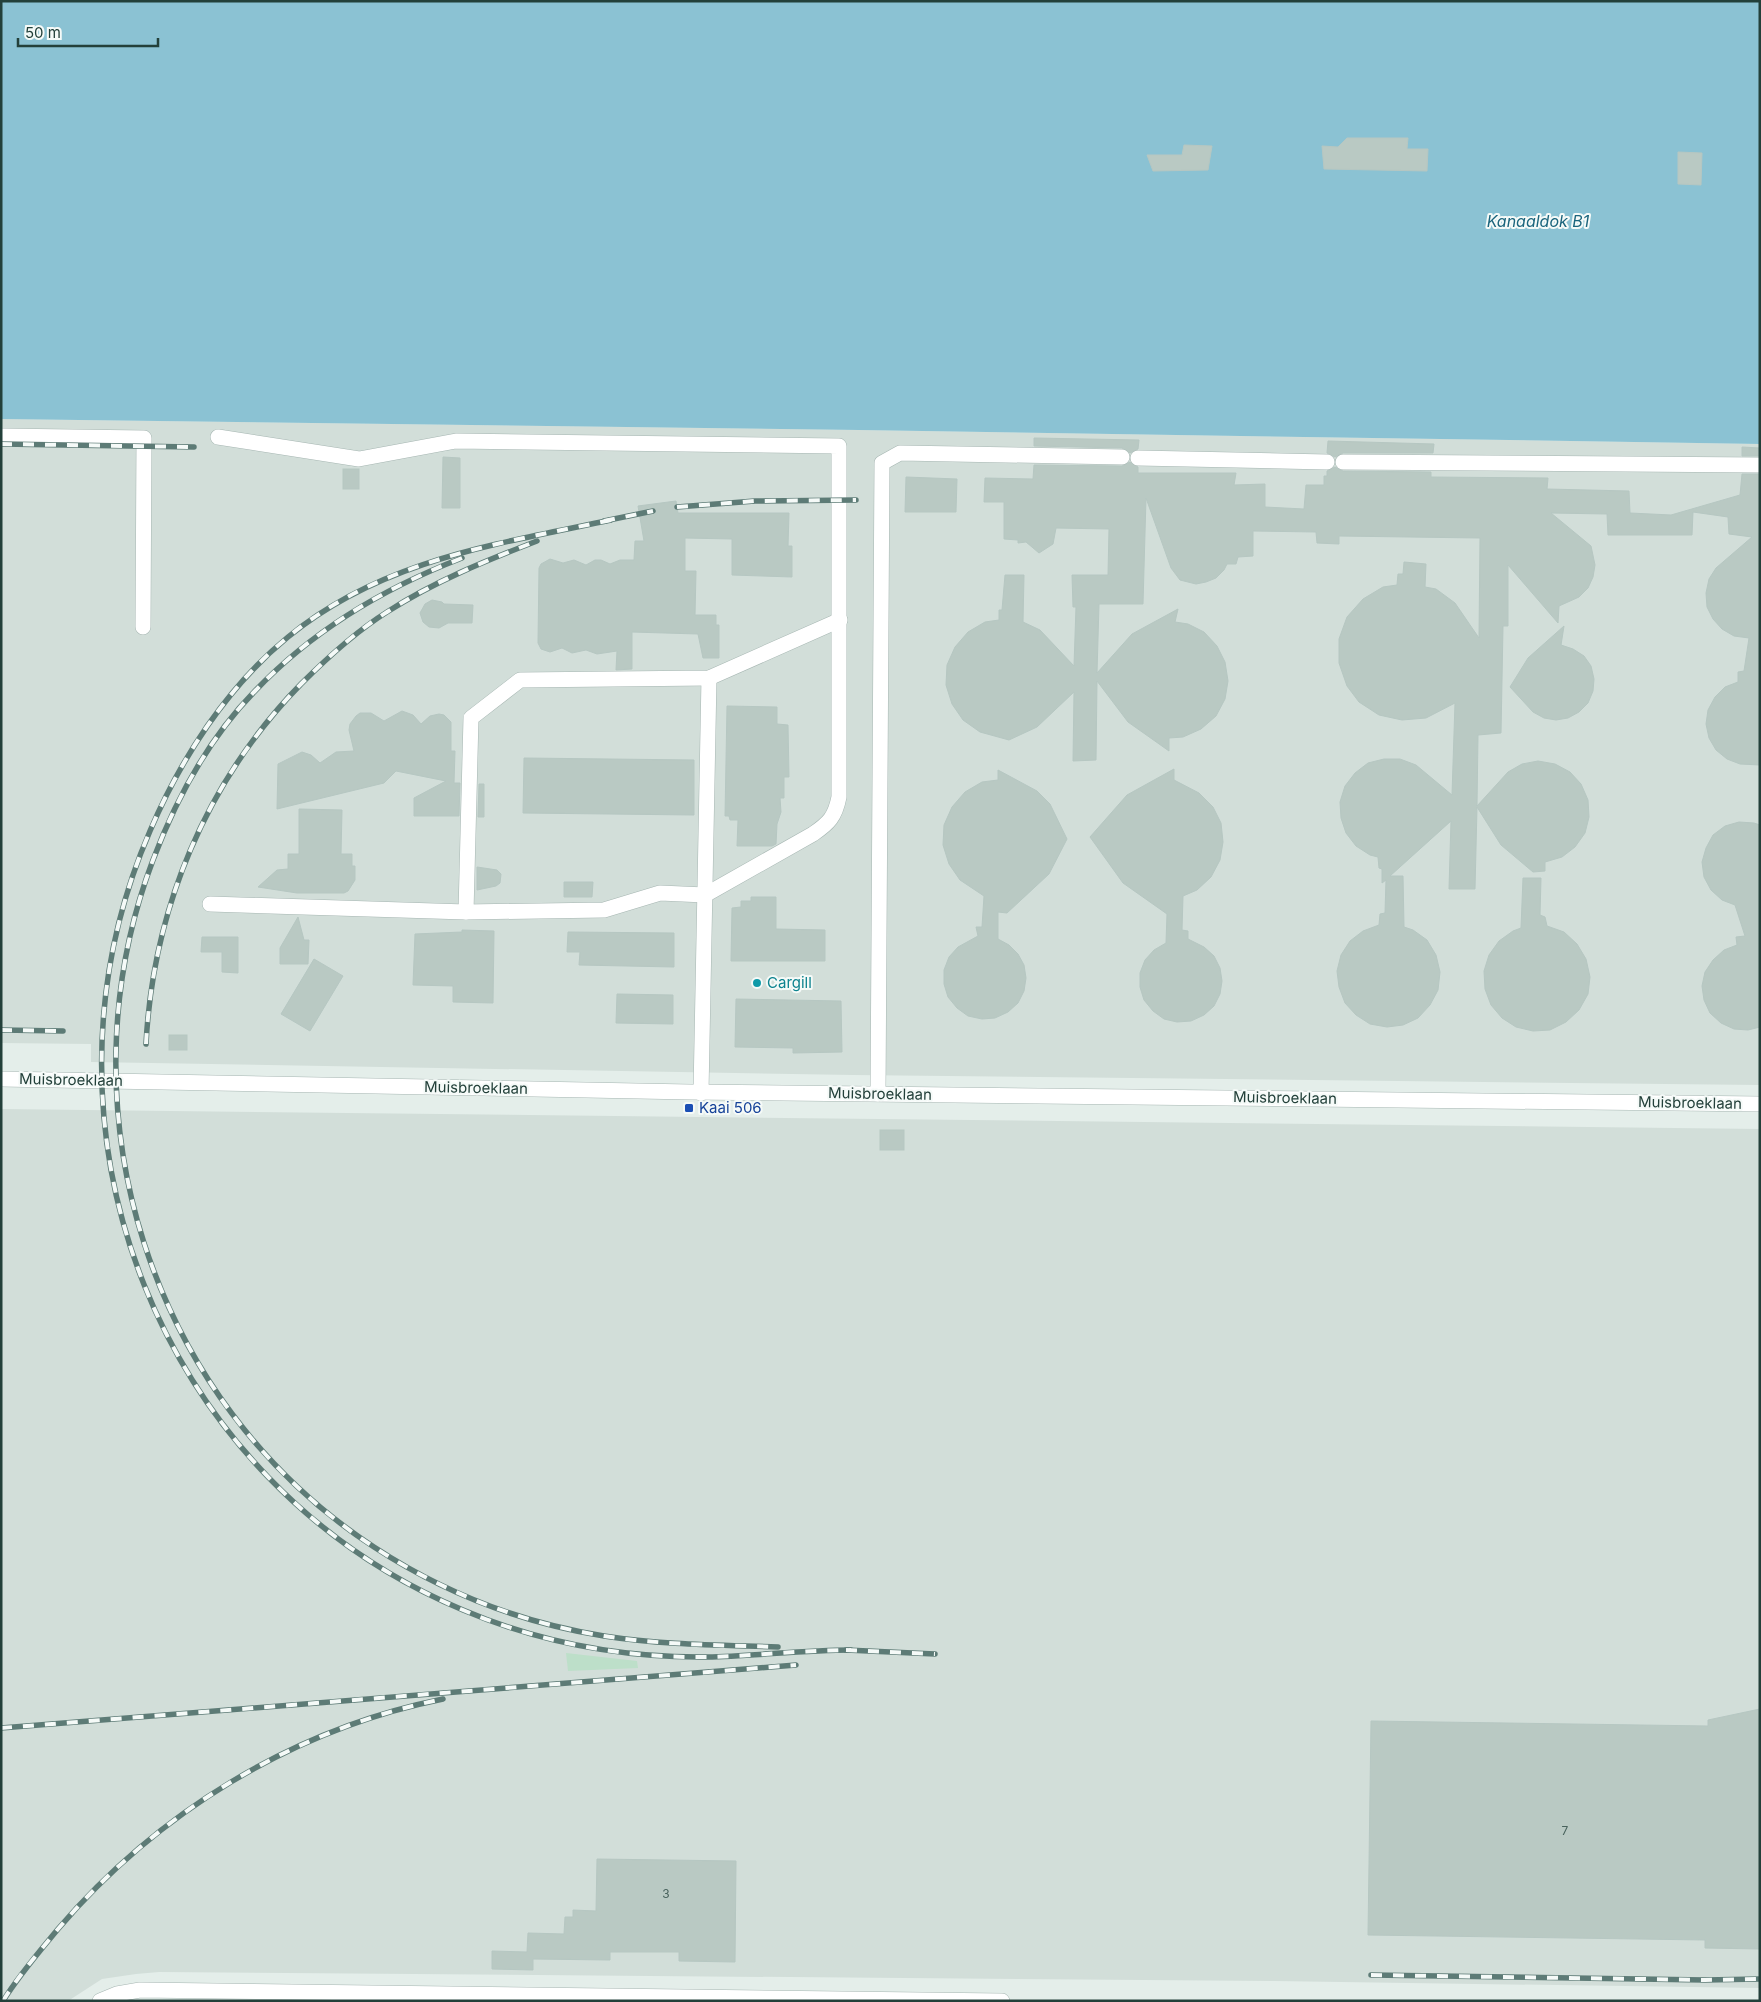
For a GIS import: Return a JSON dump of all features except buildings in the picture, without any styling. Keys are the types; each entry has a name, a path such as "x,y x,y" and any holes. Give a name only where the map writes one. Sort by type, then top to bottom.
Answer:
{"street":[{"path":"1,436 144,438 143,627"},
{"path":"210,904 466,912 604,910 660,893 705,894 826,825 836,813 839,797 839,446 456,440 360,459 218,437"},
{"path":"878,1094 882,463 900,453 1122,458"},
{"path":"1138,458 1760,466"},
{"path":"466,912 471,718 520,680 710,678 840,620"},
{"path":"701,1092 710,678"},
{"name":"Muisbroeklaan","path":"1,1078 701,1092 1760,1104"},
{"path":"100,2001 117,1994 140,1990 1002,2001"}],"shaded area":[{"path":"1,419 1760,444 1760,1085 853,1075 91,1062 91,1044 1,1043"},
{"path":"1,1109 1760,1129 1760,1988 1274,1981 159,1972 102,1979 68,2001 1,2001"}],"green space":[{"path":"566,1653 637,1661 638,1668 568,1671"}],"water":[{"name":"Kanaaldok B1","path":"1,1 1760,1 1760,444 1,419"}],"railway":[{"path":"1,444 194,447"},
{"path":"677,507 755,501 856,500"},
{"path":"604,521 653,511"},
{"path":"611,520 483,547 401,572 362,590 324,611 288,637 245,678 226,701 191,751 162,804 150,831 114,945 102,1062 112,1176 144,1286 197,1387 268,1477 358,1553 463,1610 492,1622 552,1640 613,1651 676,1657 851,1650"},
{"path":"146,1044 151,994 160,944 173,896 190,850 212,805 238,762 267,722 321,665 375,620 442,581 537,541"},
{"path":"462,558 405,583 351,613 325,630 277,669 238,709 223,729 195,770 172,814 153,860 126,955 116,1052 122,1149 144,1242 181,1331 232,1413 296,1486 374,1547 456,1592 484,1604 543,1623 604,1636 648,1641 778,1647"},
{"path":"1,1030 63,1031"},
{"path":"846,1650 935,1654"},
{"path":"1,1728 796,1665"},
{"path":"3,2001 22,1973 58,1929 97,1887 139,1848 184,1813 231,1782 281,1754 333,1731 387,1713 443,1699"},
{"path":"1371,1975 1705,1980 1760,1979"}],"place":[{"name":"Cargill","path":"757,983"},
{"name":"Kaai 506","path":"689,1108"}]}
